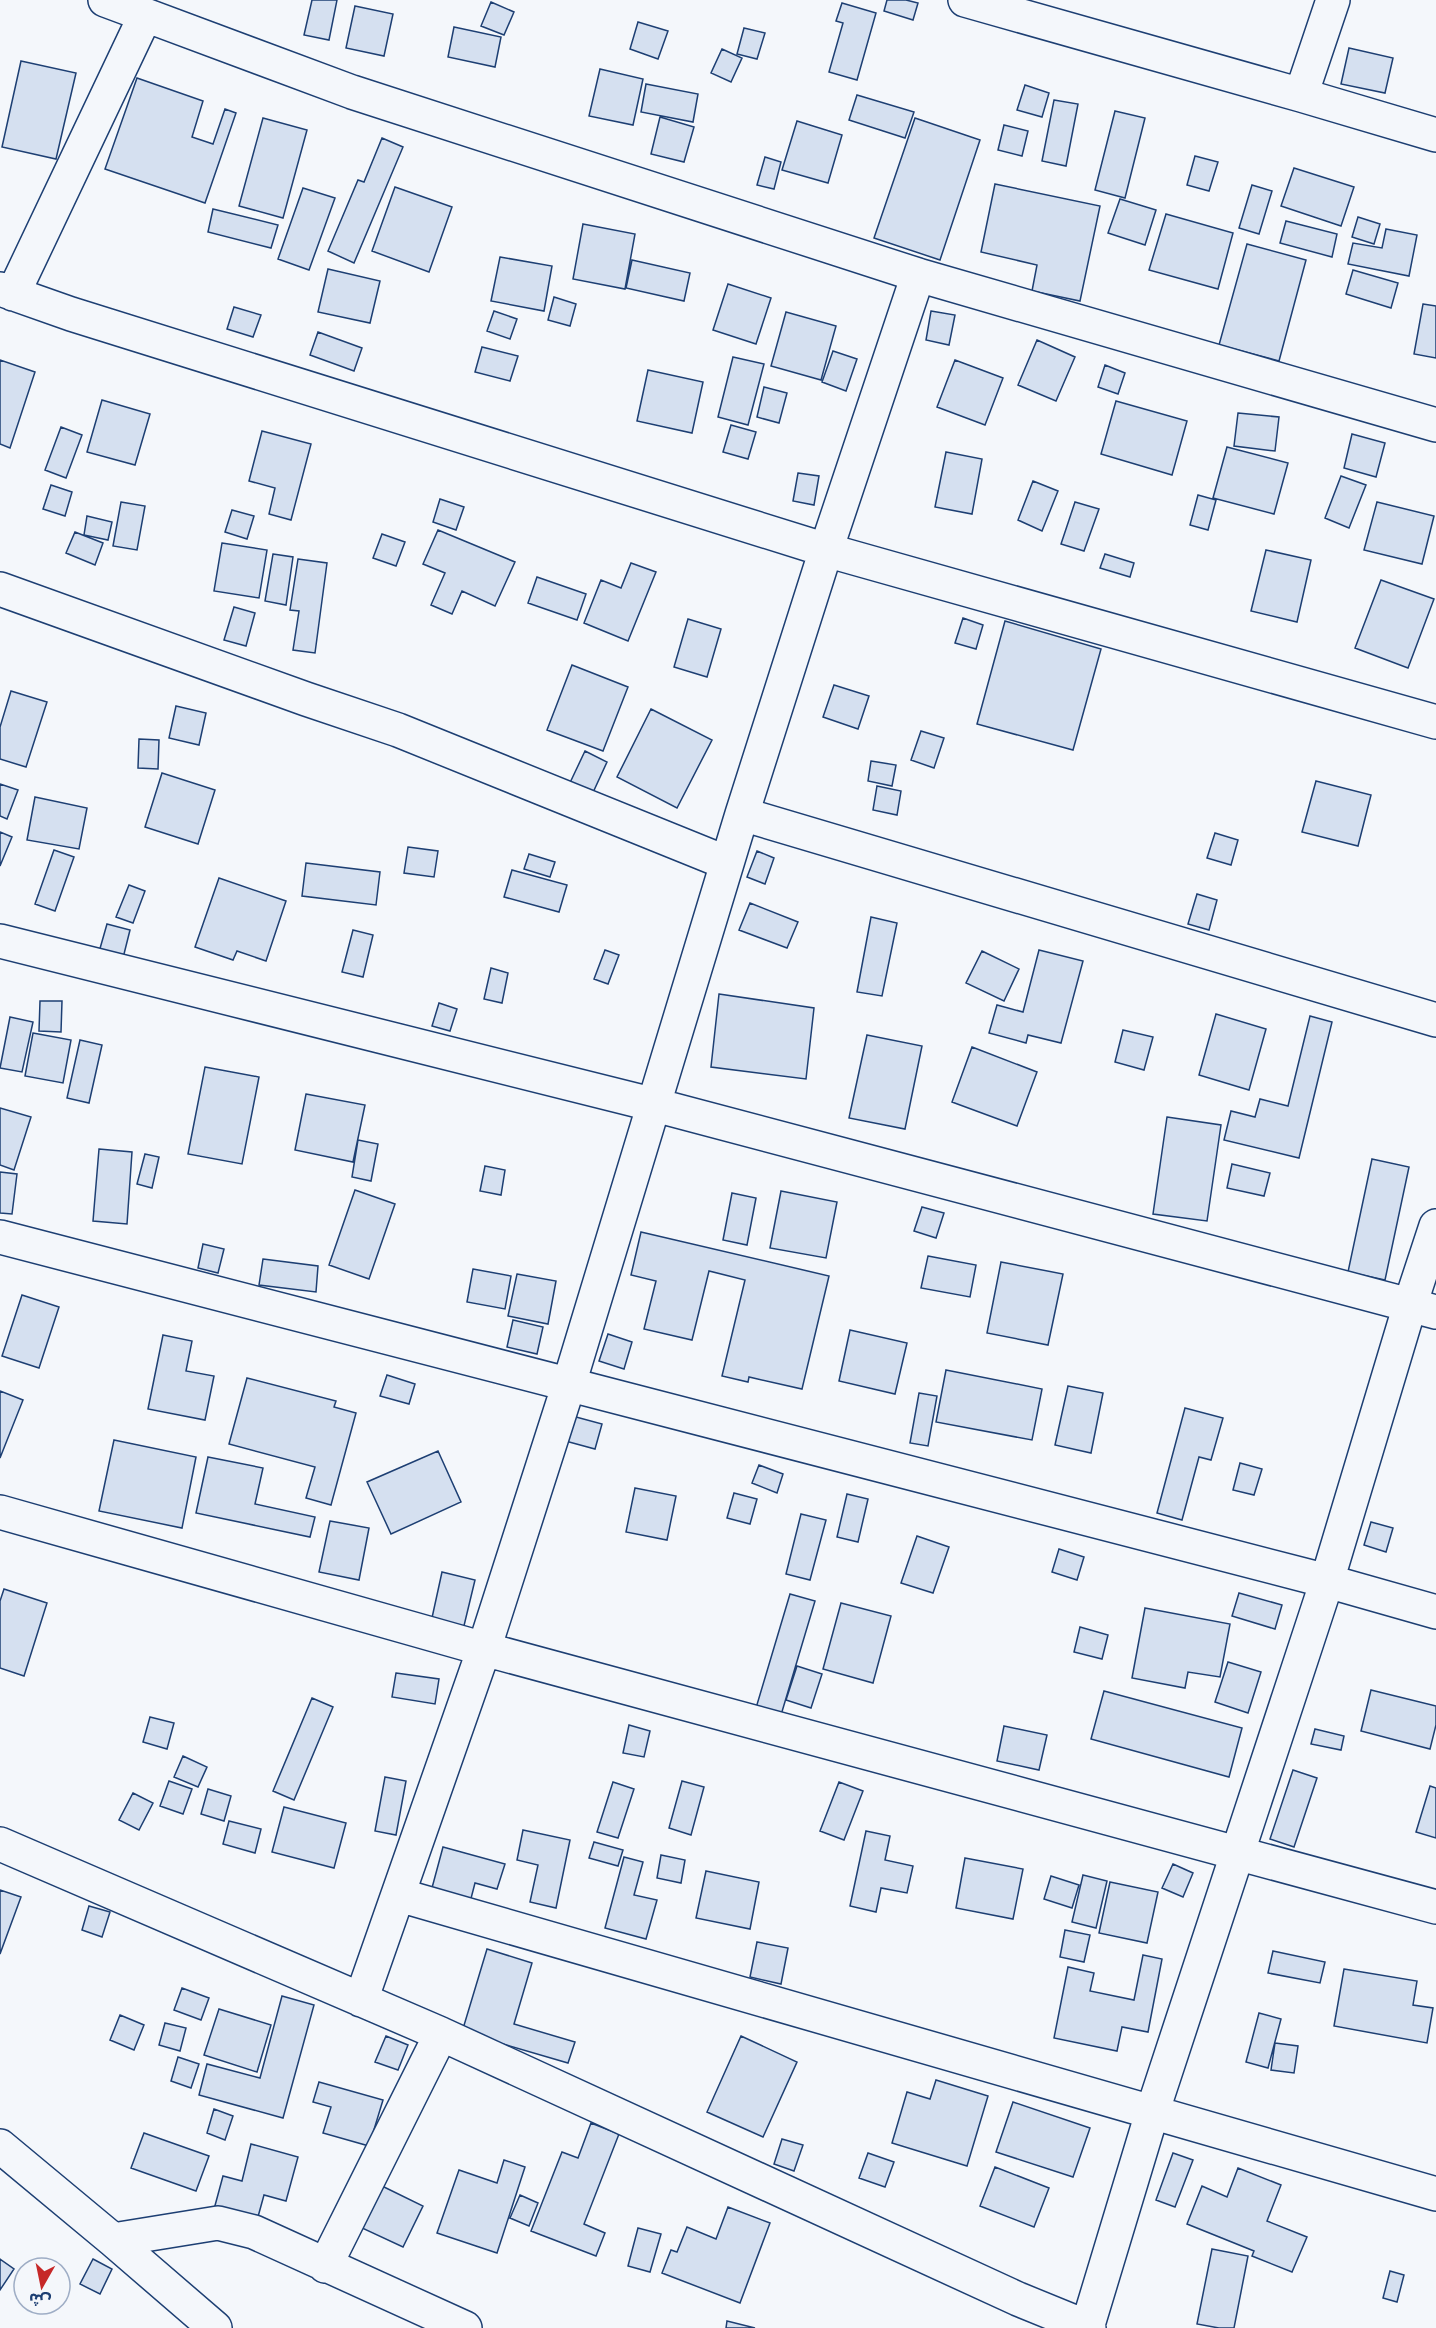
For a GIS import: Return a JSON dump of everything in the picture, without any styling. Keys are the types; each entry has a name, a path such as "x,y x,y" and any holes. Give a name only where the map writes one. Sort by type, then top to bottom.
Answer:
{"street":[{"path":"105,0 352,92 918,275 1436,425"},
{"path":"965,0 1436,135"},
{"path":"1301,95 1334,0"},
{"path":"145,16 7,292 82,318 826,550 1436,722"},
{"path":"361,2000 484,1649 569,1384 742,814 826,550 918,275"},
{"path":"0,589 398,730 727,863"},
{"path":"742,814 1436,1020"},
{"path":"0,940 655,1105 1423,1308"},
{"path":"0,1844 441,2034 1018,2299 1088,2328 1152,2113 1237,1852 1327,1581 1423,1308 1436,1226"},
{"path":"0,1237 1327,1581 1436,1612"},
{"path":"0,1512 484,1649 1436,1907"},
{"path":"399,1895 1436,2194"},
{"path":"325,2266 441,2034"},
{"path":"0,2146 215,2328"},
{"path":"113,2240 218,2223 254,2232 465,2328"}],"building":[{"path":"312,0 337,0 329,40 304,35"},
{"path":"887,0 906,0 918,3 913,20 884,11"},
{"path":"491,2 514,12 504,35 481,26"},
{"path":"842,3 876,13 857,80 829,72 843,23 836,21"},
{"path":"355,6 393,14 384,56 346,48"},
{"path":"638,22 668,31 658,59 630,49"},
{"path":"454,27 501,37 495,67 448,57"},
{"path":"744,28 765,33 757,59 737,54"},
{"path":"1349,48 1393,58 1385,93 1341,84"},
{"path":"722,49 742,58 731,82 711,73"},
{"path":"21,61 76,73 56,159 2,147"},
{"path":"600,69 643,79 633,125 589,116"},
{"path":"137,78 203,101 192,137 213,144 225,109 236,113 205,203 105,169"},
{"path":"646,84 698,94 693,122 641,112"},
{"path":"1025,85 1049,93 1042,117 1017,110"},
{"path":"857,95 914,112 905,138 849,120"},
{"path":"1054,100 1078,104 1066,166 1042,161"},
{"path":"1115,111 1145,118 1125,198 1095,190"},
{"path":"660,117 694,127 684,162 651,154"},
{"path":"263,118 307,130 283,218 239,206"},
{"path":"915,118 980,140 940,260 874,238"},
{"path":"797,121 842,135 828,183 782,170"},
{"path":"1004,125 1028,131 1022,156 998,150"},
{"path":"382,138 403,147 354,263 328,251 358,180 364,182"},
{"path":"1195,156 1218,162 1209,191 1187,185"},
{"path":"765,157 781,162 774,189 757,185"},
{"path":"1294,168 1354,187 1341,226 1281,206"},
{"path":"995,184 1100,206 1080,301 1032,291 1037,265 981,252"},
{"path":"1252,185 1272,191 1259,234 1239,228"},
{"path":"395,187 452,207 429,272 372,251"},
{"path":"303,188 335,198 309,270 278,259"},
{"path":"1120,199 1156,210 1145,245 1108,233"},
{"path":"213,209 278,225 271,248 208,232"},
{"path":"1166,214 1233,233 1218,289 1149,270"},
{"path":"1358,217 1380,224 1374,244 1352,237"},
{"path":"1286,221 1337,234 1332,257 1280,243"},
{"path":"583,224 635,234 625,289 573,279"},
{"path":"1386,229 1417,235 1409,276 1348,264 1353,243 1382,248"},
{"path":"1247,244 1306,260 1279,361 1219,345"},
{"path":"500,257 552,266 544,311 491,301"},
{"path":"632,260 690,273 684,301 626,288"},
{"path":"328,269 380,281 370,323 318,312"},
{"path":"1353,270 1398,283 1391,308 1346,294"},
{"path":"728,284 771,298 756,344 713,330"},
{"path":"554,297 576,304 570,326 548,320"},
{"path":"1423,304 1436,306 1436,358 1414,354"},
{"path":"234,307 261,315 253,337 227,329"},
{"path":"494,311 517,319 510,339 487,331"},
{"path":"931,311 955,315 949,345 926,340"},
{"path":"786,312 836,326 821,380 771,366"},
{"path":"318,332 362,348 354,371 310,355"},
{"path":"1037,340 1075,357 1056,401 1018,385"},
{"path":"482,347 518,356 510,381 475,372"},
{"path":"833,351 857,359 846,391 822,382"},
{"path":"733,357 764,364 748,425 718,417"},
{"path":"0,360 35,372 10,448 0,444"},
{"path":"955,360 1003,378 985,425 937,407"},
{"path":"1105,365 1125,373 1118,394 1098,387"},
{"path":"648,370 703,382 692,433 637,421"},
{"path":"764,387 787,393 779,423 757,417"},
{"path":"102,400 150,414 135,465 87,452"},
{"path":"1116,401 1187,421 1172,475 1101,454"},
{"path":"1238,413 1279,417 1275,451 1234,446"},
{"path":"731,425 756,432 748,459 723,452"},
{"path":"61,427 82,435 66,478 45,470"},
{"path":"262,431 311,444 291,520 269,514 275,488 249,481"},
{"path":"1352,434 1385,443 1376,477 1344,468"},
{"path":"1227,447 1288,463 1274,514 1213,498"},
{"path":"946,452 982,459 972,514 935,507"},
{"path":"798,473 819,476 814,505 793,501"},
{"path":"1341,476 1366,485 1349,528 1325,518"},
{"path":"1033,481 1058,491 1042,531 1018,520"},
{"path":"51,485 72,492 65,516 43,509"},
{"path":"1198,495 1216,500 1208,530 1190,525"},
{"path":"440,499 464,507 456,530 433,522"},
{"path":"121,502 145,506 137,550 113,546"},
{"path":"1075,502 1099,509 1084,551 1061,544"},
{"path":"1377,502 1434,516 1422,564 1364,550"},
{"path":"232,510 254,516 247,539 225,532"},
{"path":"87,516 112,522 108,540 84,535"},
{"path":"438,530 515,562 495,606 462,591 452,614 431,605 445,573 423,564"},
{"path":"75,532 103,543 95,565 66,553"},
{"path":"382,534 405,542 396,566 373,558"},
{"path":"222,543 267,550 259,598 214,591"},
{"path":"1266,550 1311,560 1297,622 1251,611"},
{"path":"273,554 293,557 286,605 265,601"},
{"path":"1105,554 1134,563 1130,577 1100,568"},
{"path":"298,559 327,563 315,653 293,650 299,611 290,610"},
{"path":"631,563 656,572 628,641 584,623 601,580 621,588"},
{"path":"537,577 586,594 577,620 528,603"},
{"path":"1381,580 1434,599 1408,668 1355,648"},
{"path":"234,607 255,613 246,646 224,640"},
{"path":"963,618 983,625 976,649 955,643"},
{"path":"688,619 721,629 707,677 674,667"},
{"path":"1005,621 1101,649 1073,750 977,724"},
{"path":"572,665 628,687 603,751 547,730"},
{"path":"834,685 869,696 858,729 823,717"},
{"path":"11,691 47,702 26,767 0,759 0,727"},
{"path":"176,706 206,713 199,745 169,738"},
{"path":"651,709 712,740 677,808 617,777"},
{"path":"921,731 944,738 934,768 911,760"},
{"path":"139,739 159,740 158,769 138,768"},
{"path":"585,751 607,762 590,799 567,789"},
{"path":"871,761 896,765 892,786 868,781"},
{"path":"162,773 215,790 198,844 145,827"},
{"path":"1316,781 1371,795 1358,846 1302,832"},
{"path":"0,784 18,790 7,819 0,816"},
{"path":"877,786 901,791 897,815 873,810"},
{"path":"35,797 87,808 79,849 27,840"},
{"path":"0,832 12,837 0,866"},
{"path":"1215,833 1238,840 1231,865 1207,858"},
{"path":"408,847 438,851 434,877 404,873"},
{"path":"54,850 74,857 55,911 35,904"},
{"path":"757,851 774,858 765,884 747,877"},
{"path":"529,854 555,862 550,877 524,869"},
{"path":"306,863 380,872 376,905 302,896"},
{"path":"512,870 567,885 559,912 504,897"},
{"path":"219,878 286,901 266,961 237,951 233,960 195,947"},
{"path":"129,885 145,891 133,923 116,917"},
{"path":"1197,894 1217,900 1209,930 1188,924"},
{"path":"750,903 798,922 787,948 739,930"},
{"path":"871,917 897,923 882,996 857,992"},
{"path":"107,924 130,930 123,958 99,952"},
{"path":"353,930 373,935 363,977 342,972"},
{"path":"605,950 619,955 608,984 594,979"},
{"path":"1039,950 1083,961 1061,1043 1028,1035 1026,1043 989,1033 997,1005 1023,1012"},
{"path":"982,951 1019,969 1004,1001 966,983"},
{"path":"491,968 508,973 502,1003 484,999"},
{"path":"719,994 814,1008 806,1079 711,1067"},
{"path":"40,1001 62,1001 61,1032 39,1031"},
{"path":"439,1003 457,1009 450,1031 432,1026"},
{"path":"1216,1014 1266,1029 1249,1090 1199,1075"},
{"path":"1310,1016 1332,1022 1299,1158 1224,1140 1231,1111 1255,1117 1260,1099 1288,1106"},
{"path":"10,1017 33,1022 22,1072 0,1068"},
{"path":"1123,1030 1153,1037 1144,1070 1115,1062"},
{"path":"33,1033 71,1040 63,1083 25,1076"},
{"path":"867,1035 922,1046 905,1129 849,1118"},
{"path":"80,1040 102,1045 89,1103 67,1098"},
{"path":"972,1047 1037,1072 1017,1126 952,1102"},
{"path":"205,1067 259,1077 242,1164 188,1154"},
{"path":"306,1094 365,1105 353,1162 295,1150"},
{"path":"0,1108 31,1117 14,1170 0,1165"},
{"path":"1167,1117 1221,1125 1207,1221 1153,1214"},
{"path":"358,1140 378,1144 371,1181 352,1177"},
{"path":"99,1149 132,1152 127,1224 93,1221"},
{"path":"145,1154 159,1157 152,1188 137,1184"},
{"path":"1372,1159 1409,1167 1385,1280 1348,1272"},
{"path":"1232,1164 1270,1173 1264,1196 1227,1188"},
{"path":"485,1166 505,1170 501,1195 480,1191"},
{"path":"0,1172 17,1174 12,1214 0,1213"},
{"path":"355,1190 395,1204 369,1279 329,1265"},
{"path":"781,1191 837,1202 826,1258 770,1248"},
{"path":"732,1193 756,1198 747,1245 723,1240"},
{"path":"922,1207 944,1213 936,1238 914,1231"},
{"path":"641,1232 829,1276 802,1389 749,1377 748,1382 722,1376 745,1280 709,1271 692,1340 644,1329 656,1281 631,1275"},
{"path":"203,1244 224,1249 218,1273 198,1268"},
{"path":"928,1256 976,1265 970,1297 921,1288"},
{"path":"263,1259 318,1266 316,1292 259,1285"},
{"path":"1001,1262 1063,1274 1048,1345 987,1333"},
{"path":"473,1269 511,1276 505,1309 467,1302"},
{"path":"517,1274 556,1281 548,1324 508,1316"},
{"path":"22,1295 59,1307 39,1368 2,1356"},
{"path":"513,1320 543,1327 537,1354 507,1347"},
{"path":"850,1330 907,1343 895,1394 839,1381"},
{"path":"608,1334 632,1342 624,1369 599,1361"},
{"path":"163,1335 192,1341 186,1371 214,1376 205,1420 148,1409"},
{"path":"946,1370 1042,1389 1032,1440 936,1422"},
{"path":"387,1375 415,1384 409,1404 380,1396"},
{"path":"247,1378 336,1401 334,1407 356,1413 331,1505 306,1498 315,1467 229,1444"},
{"path":"1068,1386 1103,1393 1091,1453 1055,1445"},
{"path":"0,1391 23,1400 0,1458"},
{"path":"919,1393 937,1396 928,1446 910,1443"},
{"path":"1185,1408 1223,1418 1211,1460 1199,1457 1182,1520 1157,1513"},
{"path":"565,1414 602,1424 595,1449 558,1439"},
{"path":"114,1440 196,1457 182,1528 99,1511"},
{"path":"438,1451 461,1502 391,1534 367,1482"},
{"path":"208,1457 263,1468 255,1504 315,1517 310,1537 196,1513"},
{"path":"1240,1463 1262,1469 1254,1495 1233,1490"},
{"path":"759,1465 783,1474 777,1493 752,1483"},
{"path":"635,1488 676,1496 667,1540 626,1532"},
{"path":"734,1493 757,1499 750,1524 727,1518"},
{"path":"847,1494 868,1499 858,1542 837,1537"},
{"path":"801,1514 826,1520 810,1580 786,1574"},
{"path":"330,1521 369,1528 359,1580 319,1572"},
{"path":"1371,1522 1393,1528 1386,1552 1364,1545"},
{"path":"917,1536 949,1547 933,1593 901,1583"},
{"path":"1059,1549 1084,1557 1077,1580 1052,1572"},
{"path":"442,1572 475,1580 462,1634 430,1627"},
{"path":"4,1589 47,1603 24,1676 0,1668 0,1601"},
{"path":"1239,1593 1282,1605 1275,1629 1232,1616"},
{"path":"790,1594 815,1601 781,1715 756,1708"},
{"path":"841,1603 891,1616 873,1683 823,1669"},
{"path":"1145,1608 1230,1624 1220,1677 1188,1672 1185,1688 1132,1678"},
{"path":"1080,1627 1108,1635 1102,1659 1074,1652"},
{"path":"1228,1662 1261,1672 1248,1713 1215,1702"},
{"path":"797,1666 822,1674 811,1708 786,1700"},
{"path":"396,1673 439,1679 435,1704 392,1697"},
{"path":"1371,1690 1436,1706 1436,1725 1430,1749 1361,1731"},
{"path":"1104,1691 1242,1728 1229,1777 1091,1739"},
{"path":"312,1698 333,1707 294,1800 273,1791"},
{"path":"150,1717 174,1723 167,1749 143,1742"},
{"path":"629,1725 650,1731 644,1757 623,1753"},
{"path":"1004,1726 1047,1735 1039,1770 997,1761"},
{"path":"1315,1729 1344,1736 1341,1750 1311,1744"},
{"path":"183,1756 207,1767 198,1787 174,1777"},
{"path":"1293,1770 1317,1778 1294,1847 1270,1839"},
{"path":"385,1777 406,1781 396,1835 375,1831"},
{"path":"169,1781 192,1789 183,1814 160,1806"},
{"path":"682,1781 704,1787 691,1835 669,1828"},
{"path":"613,1782 634,1789 618,1838 597,1832"},
{"path":"839,1782 863,1791 844,1840 820,1831"},
{"path":"1430,1786 1436,1788 1436,1838 1416,1832"},
{"path":"208,1789 231,1796 224,1821 201,1814"},
{"path":"133,1793 153,1803 139,1830 119,1820"},
{"path":"284,1807 346,1823 334,1868 272,1852"},
{"path":"229,1821 261,1829 255,1853 223,1844"},
{"path":"523,1830 570,1840 556,1908 530,1902 538,1865 517,1860"},
{"path":"866,1831 890,1836 885,1860 913,1866 907,1893 881,1888 876,1912 850,1906"},
{"path":"594,1842 623,1850 618,1866 589,1858"},
{"path":"443,1847 505,1864 497,1889 475,1883 468,1910 429,1899"},
{"path":"661,1855 685,1860 681,1883 657,1878"},
{"path":"624,1857 643,1862 634,1895 657,1900 646,1939 605,1928"},
{"path":"965,1858 1023,1869 1013,1919 956,1908"},
{"path":"1173,1864 1193,1873 1183,1897 1162,1888"},
{"path":"706,1871 759,1882 750,1929 696,1918"},
{"path":"1083,1875 1107,1881 1096,1928 1072,1922"},
{"path":"1051,1876 1079,1885 1072,1908 1044,1899"},
{"path":"1110,1882 1158,1892 1147,1943 1099,1933"},
{"path":"0,1890 21,1897 0,1954"},
{"path":"89,1906 110,1912 102,1937 82,1930"},
{"path":"1065,1930 1090,1935 1084,1962 1060,1957"},
{"path":"757,1942 788,1948 781,1984 750,1977"},
{"path":"487,1949 532,1963 514,2024 575,2042 568,2063 462,2032"},
{"path":"1273,1951 1325,1962 1320,1983 1268,1973"},
{"path":"1143,1955 1162,1959 1148,2032 1122,2027 1117,2051 1054,2038 1068,1967 1094,1973 1090,1991 1134,2000"},
{"path":"1344,1969 1417,1981 1413,2005 1433,2008 1427,2043 1334,2026"},
{"path":"182,1988 209,1998 201,2020 174,2010"},
{"path":"282,1996 314,2005 283,2118 199,2095 207,2064 260,2078"},
{"path":"219,2009 271,2025 257,2072 204,2055"},
{"path":"1259,2013 1281,2019 1268,2068 1246,2062"},
{"path":"120,2015 144,2025 134,2050 110,2040"},
{"path":"165,2023 186,2028 180,2051 159,2045"},
{"path":"386,2036 408,2045 398,2070 375,2062"},
{"path":"741,2036 797,2062 763,2137 707,2112"},
{"path":"1275,2043 1298,2046 1294,2073 1271,2070"},
{"path":"178,2057 199,2064 191,2088 171,2081"},
{"path":"936,2080 988,2096 967,2166 892,2143 907,2092 930,2099"},
{"path":"319,2082 383,2100 369,2146 323,2133 331,2107 313,2102"},
{"path":"1013,2102 1090,2128 1073,2177 996,2152"},
{"path":"214,2109 233,2116 225,2140 207,2133"},
{"path":"591,2123 619,2134 584,2224 605,2233 596,2256 531,2231 562,2152 578,2158"},
{"path":"144,2133 209,2156 196,2191 131,2168"},
{"path":"782,2139 803,2145 794,2171 774,2164"},
{"path":"251,2144 298,2157 286,2201 264,2195 256,2224 213,2213 223,2176 242,2181"},
{"path":"868,2153 894,2162 885,2187 859,2178"},
{"path":"1173,2153 1193,2160 1175,2207 1156,2200"},
{"path":"504,2160 525,2167 497,2253 437,2233 459,2170 497,2183"},
{"path":"995,2167 1049,2188 1034,2227 980,2206"},
{"path":"1238,2168 1281,2185 1267,2221 1307,2237 1292,2272 1252,2256 1254,2251 1187,2224 1202,2186 1227,2197"},
{"path":"382,2186 423,2206 403,2247 362,2228"},
{"path":"520,2195 538,2203 529,2226 510,2218"},
{"path":"728,2207 770,2223 740,2303 662,2273 671,2250 677,2252 687,2227 716,2239"},
{"path":"638,2228 661,2234 650,2272 628,2266"},
{"path":"1212,2249 1248,2256 1234,2328 1197,2324"},
{"path":"0,2259 12,2268 12,2272 0,2290"},
{"path":"93,2259 112,2269 100,2294 80,2284"},
{"path":"1390,2271 1404,2275 1397,2302 1383,2298"},
{"path":"727,2321 755,2328 726,2328"}]}
